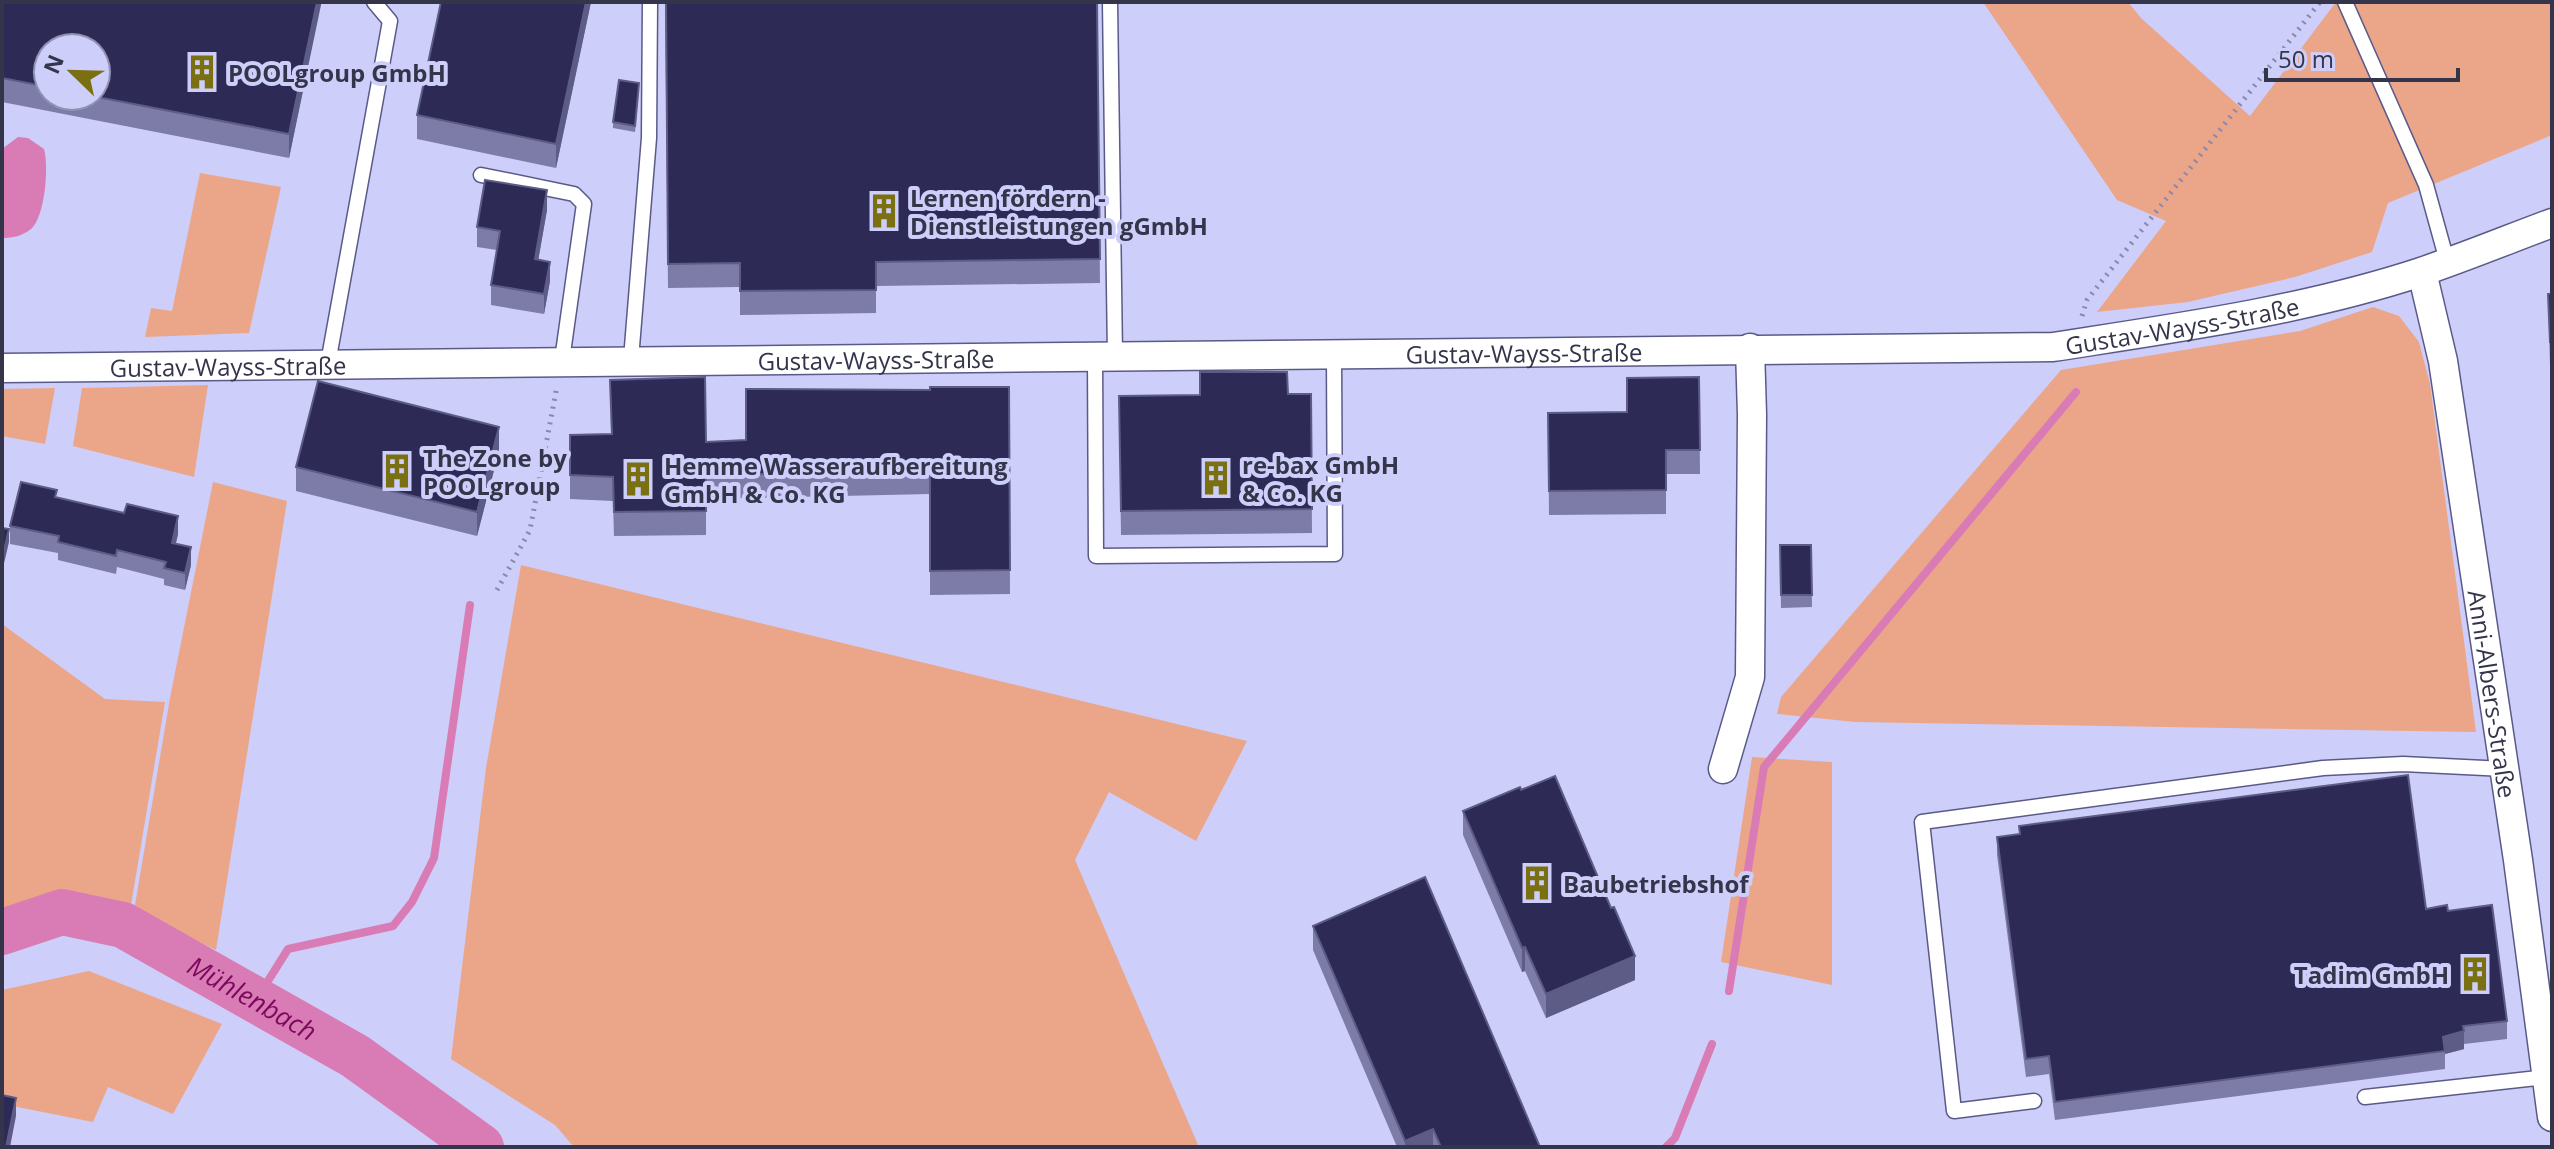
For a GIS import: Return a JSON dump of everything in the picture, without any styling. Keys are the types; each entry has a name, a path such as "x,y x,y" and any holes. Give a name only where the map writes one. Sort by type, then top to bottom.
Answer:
{"street":[{"name":"Gustav-Wayss-Straße","path":"2,368 631,359 2053,347 2196,326 2293,305 2435,266 2552,223"},
{"name":"Anni-Albers-Straße","path":"2435,266 2443,361 2505,769 2552,1117"},
{"path":"1723,769 1750,677 1750,348"}],"lane":[{"path":"328,363 390,21 374,2"},
{"path":"631,359 649,138 650,2"},
{"path":"1110,2 1105,356 1096,556 1335,554 1334,354"},
{"path":"2345,2 2426,185 2435,266"},
{"path":"481,175 574,194 584,204 562,360"},
{"path":"2034,1101 1954,1111 1922,822 2323,768 2403,764 2505,769"},
{"path":"2365,1097 2547,1077"}],"path":[{"path":"2072,344 2087,300 2320,2"},
{"path":"497,590 530,530 562,360"}],"shaded area":[{"path":"1983,2 2128,2 2141,18 2250,116 2336,2 2552,2 2552,135 2388,203 2372,252 2295,277 2188,302 2097,312 2166,221 2117,200"},
{"path":"18,137 28,138 44,149 45,191 40,214 31,229 17,236 2,238 2,149"},
{"path":"200,173 281,187 249,333 145,337 151,308 172,311"},
{"path":"2373,307 2399,316 2419,342 2430,384 2476,732 1855,722 1777,714 1781,697 2061,370 2300,331"},
{"path":"208,385 194,477 73,446 82,388"},
{"path":"55,388 45,444 2,436 2,389"},
{"path":"213,482 287,501 216,950 134,911 170,698"},
{"path":"521,565 1247,741 1196,841 1109,792 1075,860 1199,1147 574,1147 555,1125 451,1059 486,768"},
{"path":"2,624 105,699 165,702 129,917 51,904 2,921"},
{"path":"1752,757 1832,762 1832,985 1721,962"},
{"path":"89,971 222,1024 173,1114 108,1087 93,1122 2,1104 2,990"}],"building":[{"name":"POOLgroup GmbH","path":"2,2 317,2 289,134 112,100 112,32 32,32 32,84 2,78"},
{"name":"POOLgroup GmbH","path":"441,2 586,2 556,144 417,115"},
{"name":"Lernen fördern - Dienstleistungen gGmbH","path":"666,2 1097,2 1100,259 876,262 876,290 740,291 740,263 668,264"},
{"path":"619,80 639,83 635,126 613,122"},
{"path":"485,180 547,190 535,259 550,262 544,294 491,285 500,231 477,227"},
{"path":"2548,294 2552,294 2552,342 2550,342"},
{"name":"re-bax GmbH & Co. KG","path":"1200,372 1287,372 1288,394 1311,394 1312,509 1121,511 1119,396 1200,395"},
{"path":"705,377 706,442 746,440 746,389 1009,387 1010,570 930,571 930,470 706,475 706,511 614,512 613,477 570,475 570,435 612,434 610,380"},
{"path":"1699,377 1700,450 1666,450 1666,490 1549,491 1548,413 1627,412 1627,378"},
{"name":"The Zone by POOLgroup","path":"318,381 499,427 477,512 296,467"},
{"path":"21,482 57,490 55,497 124,513 127,504 178,516 172,543 191,547 185,573 164,568 166,562 117,550 116,556 58,542 59,536 10,526"},
{"path":"2,528 9,529 2,559"},
{"path":"1780,545 1811,545 1812,595 1781,595"},
{"path":"2408,775 2426,909 2447,905 2448,911 2492,905 2507,1021 2463,1026 2464,1031 2443,1037 2445,1051 2055,1102 2049,1056 2026,1059 1997,837 2020,834 2019,826"},
{"name":"Baubetriebshof","path":"1555,776 1611,908 1614,907 1635,956 1546,994 1525,947 1522,948 1463,811"},
{"path":"1425,877 1540,1147 1441,1147 1433,1129 1405,1141 1313,926"},
{"path":"2,1095 16,1098 6,1147 2,1147"}],"waterway":[{"path":"1729,991 1764,767 2076,392"},
{"path":"256,1000 288,949 393,926 412,902 434,858 470,605"},
{"name":"Mühlenbach","path":"2,932 62,912 123,925 355,1056 481,1147"},
{"path":"1666,1147 1675,1138 1712,1044"}],"place":[{"name":"POOLgroup GmbH","path":"202,72"},
{"name":"Lernen fördern - Dienstleistungen gGmbH","path":"884,211"},
{"name":"The Zone by POOLgroup","path":"397,471"},
{"name":"re-bax GmbH & Co. KG","path":"1216,478"},
{"name":"Hemme Wasseraufbereitung GmbH & Co. KG","path":"638,479"},
{"name":"Baubetriebshof","path":"1537,883"},
{"name":"Tadim GmbH","path":"2475,974"}]}
